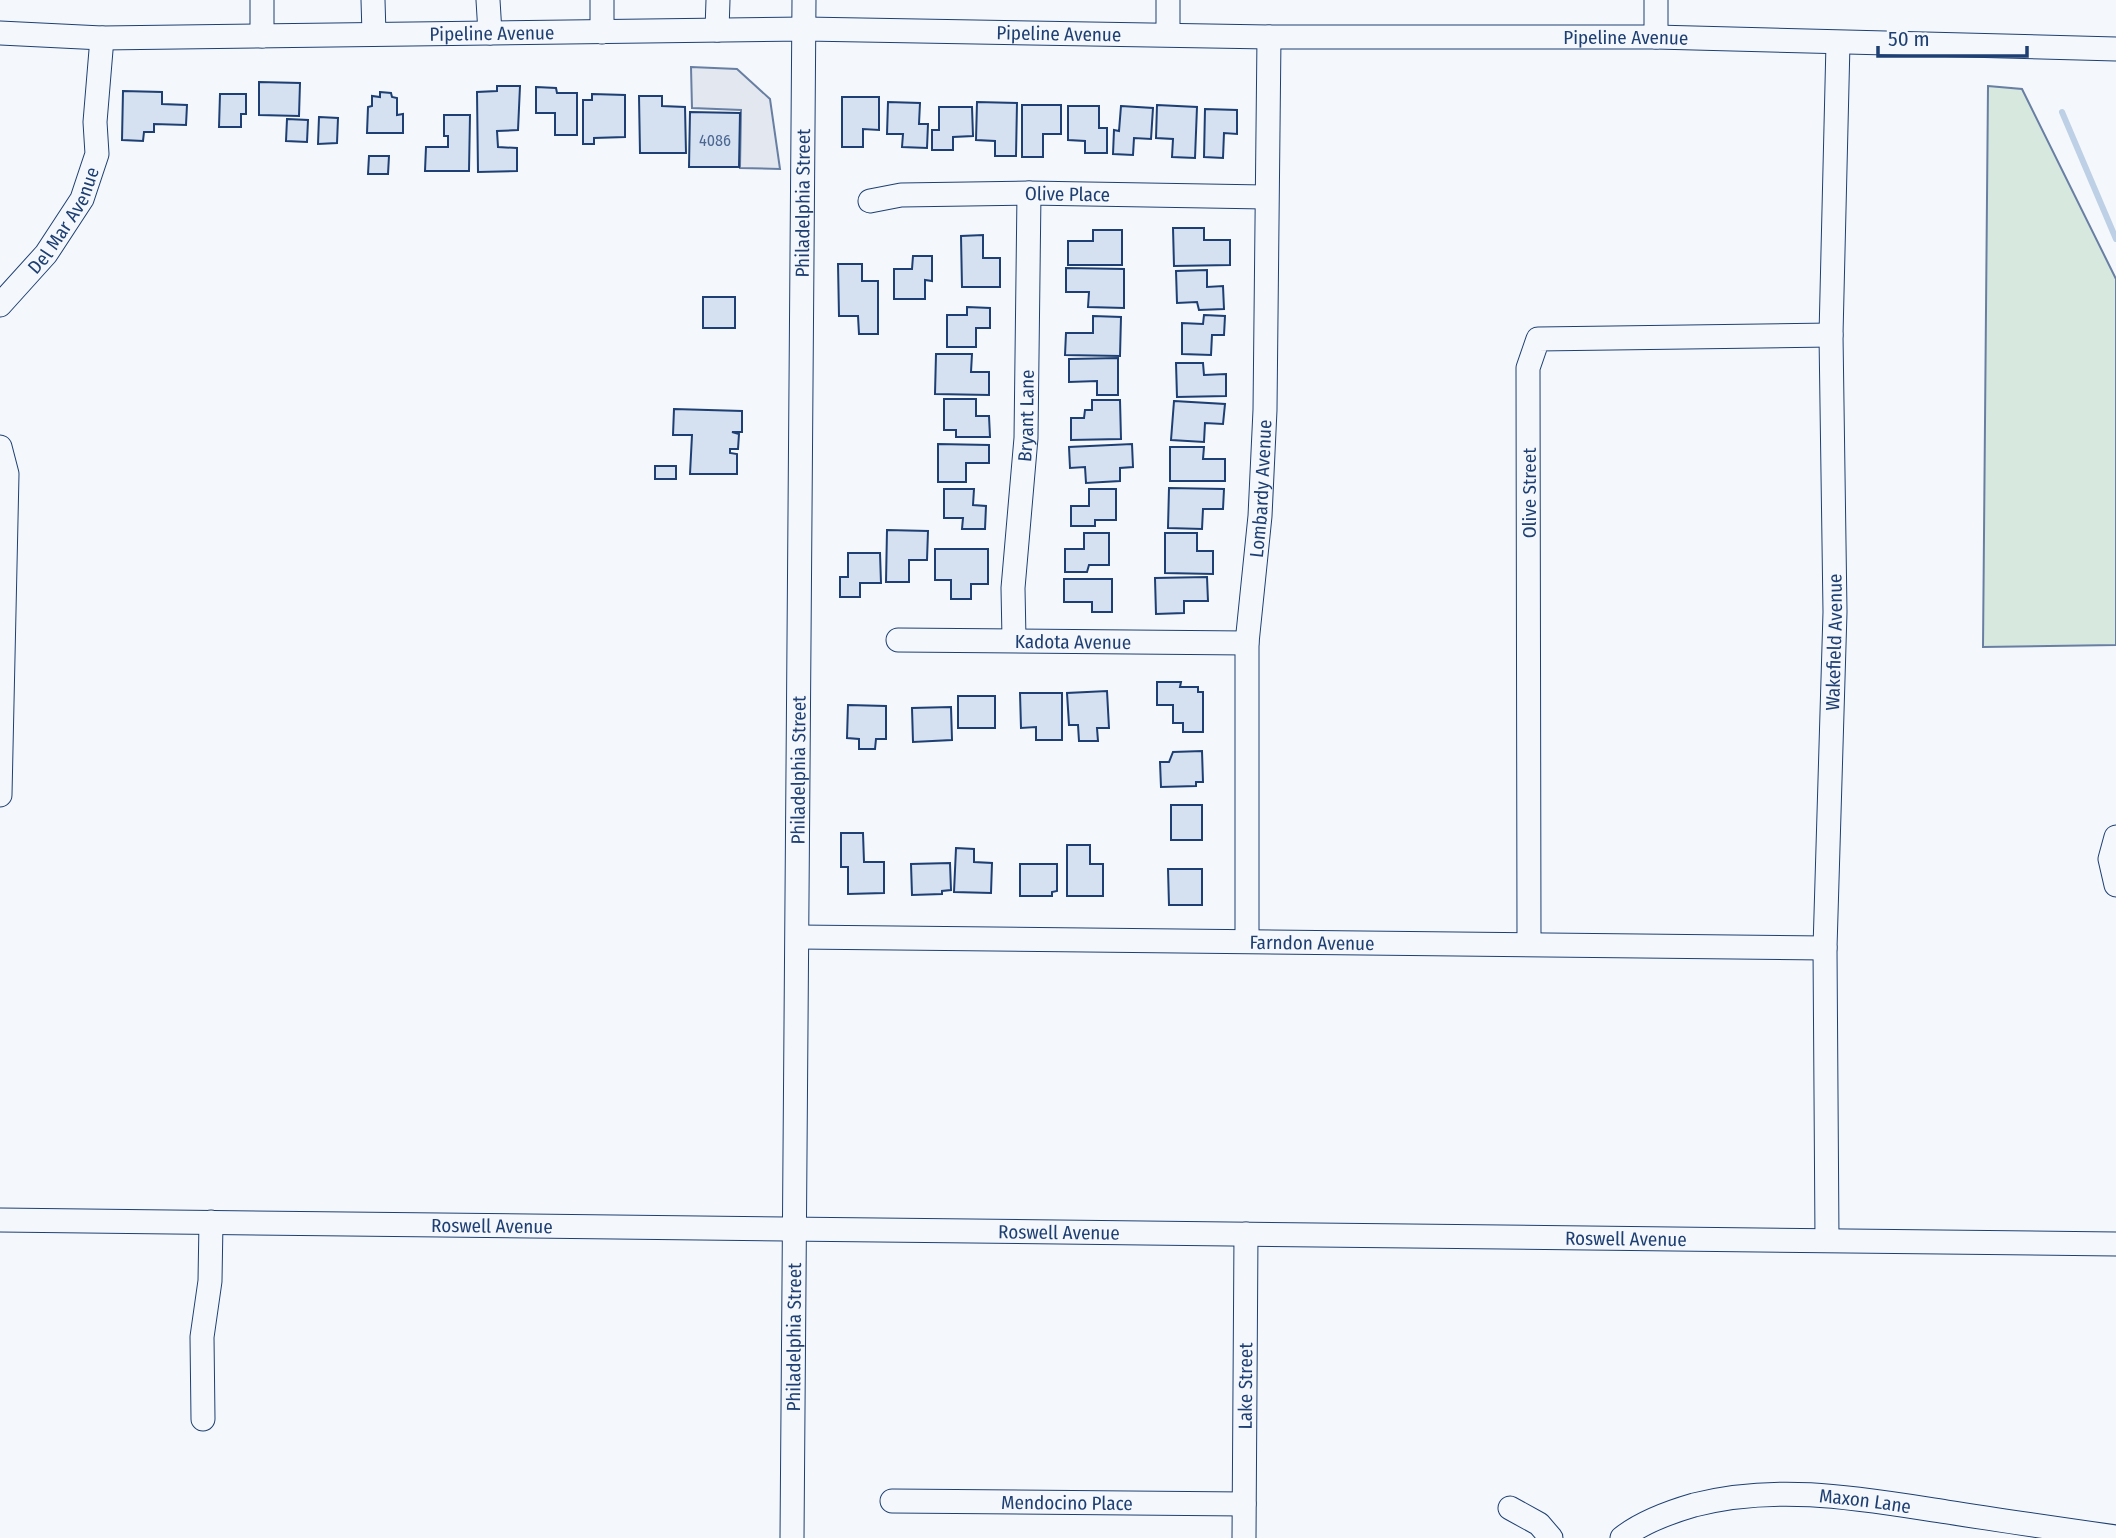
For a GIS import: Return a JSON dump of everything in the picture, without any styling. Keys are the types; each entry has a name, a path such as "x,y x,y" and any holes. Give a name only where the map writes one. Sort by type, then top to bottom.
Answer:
{"street":[{"path":"262,0 262,36"},
{"path":"373,0 374,34"},
{"path":"488,0 489,33"},
{"path":"602,0 602,32"},
{"path":"717,30 718,0"},
{"name":"Philadelphia Street","path":"792,1538 804,0"},
{"path":"1168,0 1168,34"},
{"path":"1656,0 1657,37"},
{"name":"Pipeline Avenue","path":"0,33 102,38 805,29 1269,37 1657,37 1768,31 1838,43 2106,49"},
{"name":"Lombardy Avenue","path":"1247,941 1247,643 1260,516 1265,423 1268,287 1265,197 1269,37"},
{"name":"Del Mar Avenue","path":"3,298 46,254 82,199 97,154 95,122 102,38"},
{"name":"Wakefield Avenue","path":"1827,1240 1825,948 1835,612 1831,335 1838,43"},
{"name":"Olive Place","path":"870,201 901,195 1029,193 1265,197"},
{"name":"Bryant Lane","path":"1014,639 1013,589 1026,438 1029,193"},
{"name":"Olive Street","path":"1530,943 1528,368 1538,339 1831,335"},
{"path":"0,447 6,474 0,795"},
{"name":"Kadota Avenue","path":"898,640 1247,643"},
{"path":"2116,837 2110,859 2116,885"},
{"name":"Farndon Avenue","path":"798,937 1825,948"},
{"name":"Roswell Avenue","path":"0,1220 2116,1244"},
{"path":"203,1419 202,1337 210,1281 211,1222"},
{"name":"Lake Street","path":"1244,1538 1246,1234"},
{"name":"Maxon Lane","path":"1622,1538 1631,1530 1675,1511 1729,1496 1759,1493 1803,1493 1868,1500 2116,1537"},
{"name":"Mendocino Place","path":"891,1501 1244,1504"},
{"path":"1510,1508 1539,1524 1551,1538"}],"shaded area":[{"path":"691,67 737,69 770,99 780,169 740,168 741,110 692,108"},
{"path":"1988,86 2022,89 2116,279 2116,645 1983,647"}],"building":[{"path":"259,82 300,83 299,116 259,115"},
{"path":"497,86 520,86 518,130 497,131 498,147 517,148 517,171 478,172 477,92 497,91"},
{"path":"536,87 556,88 557,93 577,93 577,135 555,135 555,113 536,113"},
{"path":"123,91 162,92 162,104 187,105 186,125 154,124 154,132 144,132 143,141 122,140"},
{"path":"380,92 391,93 392,97 397,98 397,115 403,114 403,133 367,133 368,107 372,106 372,96 380,97"},
{"path":"220,94 246,94 246,114 241,114 241,127 219,127"},
{"path":"592,94 625,95 625,137 594,138 594,144 583,144 583,100 592,100"},
{"path":"639,96 662,96 662,106 685,107 686,153 640,153"},
{"path":"842,97 879,97 879,130 863,129 863,147 842,147"},
{"path":"888,102 920,103 919,124 928,124 927,148 902,147 903,134 887,134"},
{"path":"977,102 1017,103 1016,156 995,156 995,141 976,140"},
{"path":"1022,105 1061,105 1061,134 1043,134 1043,157 1022,157"},
{"path":"1157,105 1197,107 1195,158 1172,157 1173,139 1156,138"},
{"path":"1068,106 1099,106 1099,128 1107,128 1107,153 1085,153 1085,141 1068,140"},
{"path":"1121,106 1153,108 1151,139 1134,138 1133,155 1113,154 1114,130 1119,131"},
{"path":"939,107 972,107 973,136 953,137 953,150 932,150 932,130 939,130"},
{"path":"1205,109 1237,110 1237,134 1224,133 1223,158 1204,157"},
{"path":"690,112 740,113 739,167 689,167"},
{"path":"444,115 470,115 469,171 425,171 426,147 448,147 448,136 444,136"},
{"path":"319,117 338,118 337,143 318,144"},
{"path":"287,119 308,120 307,142 286,141"},
{"path":"369,156 389,156 388,174 368,174"},
{"path":"1173,228 1204,228 1204,240 1230,240 1230,265 1174,266"},
{"path":"1093,230 1122,230 1122,265 1068,265 1068,241 1093,241"},
{"path":"983,235 983,258 1000,258 1000,287 962,287 961,236"},
{"path":"913,256 932,256 932,281 925,280 925,299 894,299 894,269 912,269"},
{"path":"838,264 862,264 862,281 878,281 878,334 859,334 858,316 839,316"},
{"path":"1066,268 1124,269 1124,308 1088,307 1089,292 1066,292"},
{"path":"1207,270 1207,287 1223,286 1224,309 1199,310 1197,302 1177,303 1176,271"},
{"path":"703,297 735,297 735,328 703,328"},
{"path":"967,307 990,308 990,328 976,328 976,347 947,347 947,315 967,315"},
{"path":"1204,315 1225,316 1224,335 1212,335 1211,355 1182,354 1182,323 1203,324"},
{"path":"1093,316 1121,317 1120,356 1065,355 1066,333 1093,333"},
{"path":"936,354 972,354 971,372 989,372 989,395 935,394"},
{"path":"1118,358 1118,395 1097,395 1097,381 1069,382 1069,359"},
{"path":"1176,363 1203,363 1204,375 1226,374 1226,396 1177,397"},
{"path":"944,399 976,399 976,416 989,416 990,437 956,437 956,430 944,430"},
{"path":"1092,400 1120,400 1121,439 1071,440 1071,418 1084,418 1085,410 1092,410"},
{"path":"1174,401 1225,404 1223,424 1205,423 1204,442 1171,440"},
{"path":"674,409 742,411 742,432 732,432 739,434 738,449 730,449 730,453 737,454 737,474 690,474 692,435 673,435"},
{"path":"938,444 989,445 989,463 966,463 966,482 938,482"},
{"path":"1132,444 1133,467 1120,468 1120,481 1086,483 1085,467 1070,468 1069,447"},
{"path":"1170,447 1204,447 1203,459 1225,459 1225,481 1170,481"},
{"path":"655,466 676,466 676,479 655,479"},
{"path":"1169,488 1224,489 1223,509 1203,509 1202,529 1168,528"},
{"path":"944,489 974,489 973,505 986,506 985,529 962,529 963,518 944,518"},
{"path":"1089,489 1116,489 1116,520 1095,520 1095,526 1071,526 1071,506 1089,506"},
{"path":"887,530 928,531 927,560 909,560 909,582 886,582"},
{"path":"1084,533 1109,533 1109,565 1089,565 1087,572 1065,572 1065,549 1084,549"},
{"path":"1165,533 1197,533 1197,551 1213,551 1213,574 1165,573"},
{"path":"935,549 988,549 988,584 971,584 971,599 951,599 951,580 935,580"},
{"path":"848,553 880,553 881,583 860,583 860,597 840,597 840,577 848,577"},
{"path":"1207,577 1208,601 1184,601 1184,613 1156,614 1155,578"},
{"path":"1064,579 1112,579 1112,612 1092,612 1092,602 1064,602"},
{"path":"1157,682 1181,682 1180,687 1198,687 1198,692 1203,692 1203,732 1183,732 1183,723 1173,723 1173,705 1157,705"},
{"path":"1107,691 1109,728 1097,728 1098,741 1079,741 1078,725 1069,725 1067,693"},
{"path":"1020,693 1062,693 1062,740 1036,740 1036,727 1021,728"},
{"path":"958,696 995,696 995,728 958,728"},
{"path":"848,705 886,706 886,739 876,739 875,749 859,749 859,739 847,738"},
{"path":"951,707 952,740 913,742 912,708"},
{"path":"1202,751 1203,782 1196,782 1196,786 1161,787 1160,762 1169,762 1173,752"},
{"path":"1171,805 1202,805 1202,840 1171,840"},
{"path":"841,833 863,833 864,862 884,862 884,893 848,894 848,867 841,867"},
{"path":"1067,845 1090,845 1090,864 1103,864 1103,896 1067,896"},
{"path":"956,848 974,849 974,862 992,863 991,893 954,892"},
{"path":"950,863 951,890 942,891 942,894 912,895 911,864"},
{"path":"1020,864 1057,864 1057,891 1052,892 1052,896 1020,896"},
{"path":"1168,869 1202,869 1202,905 1169,905"}],"waterway":[{"path":"2062,112 2116,239"}]}
